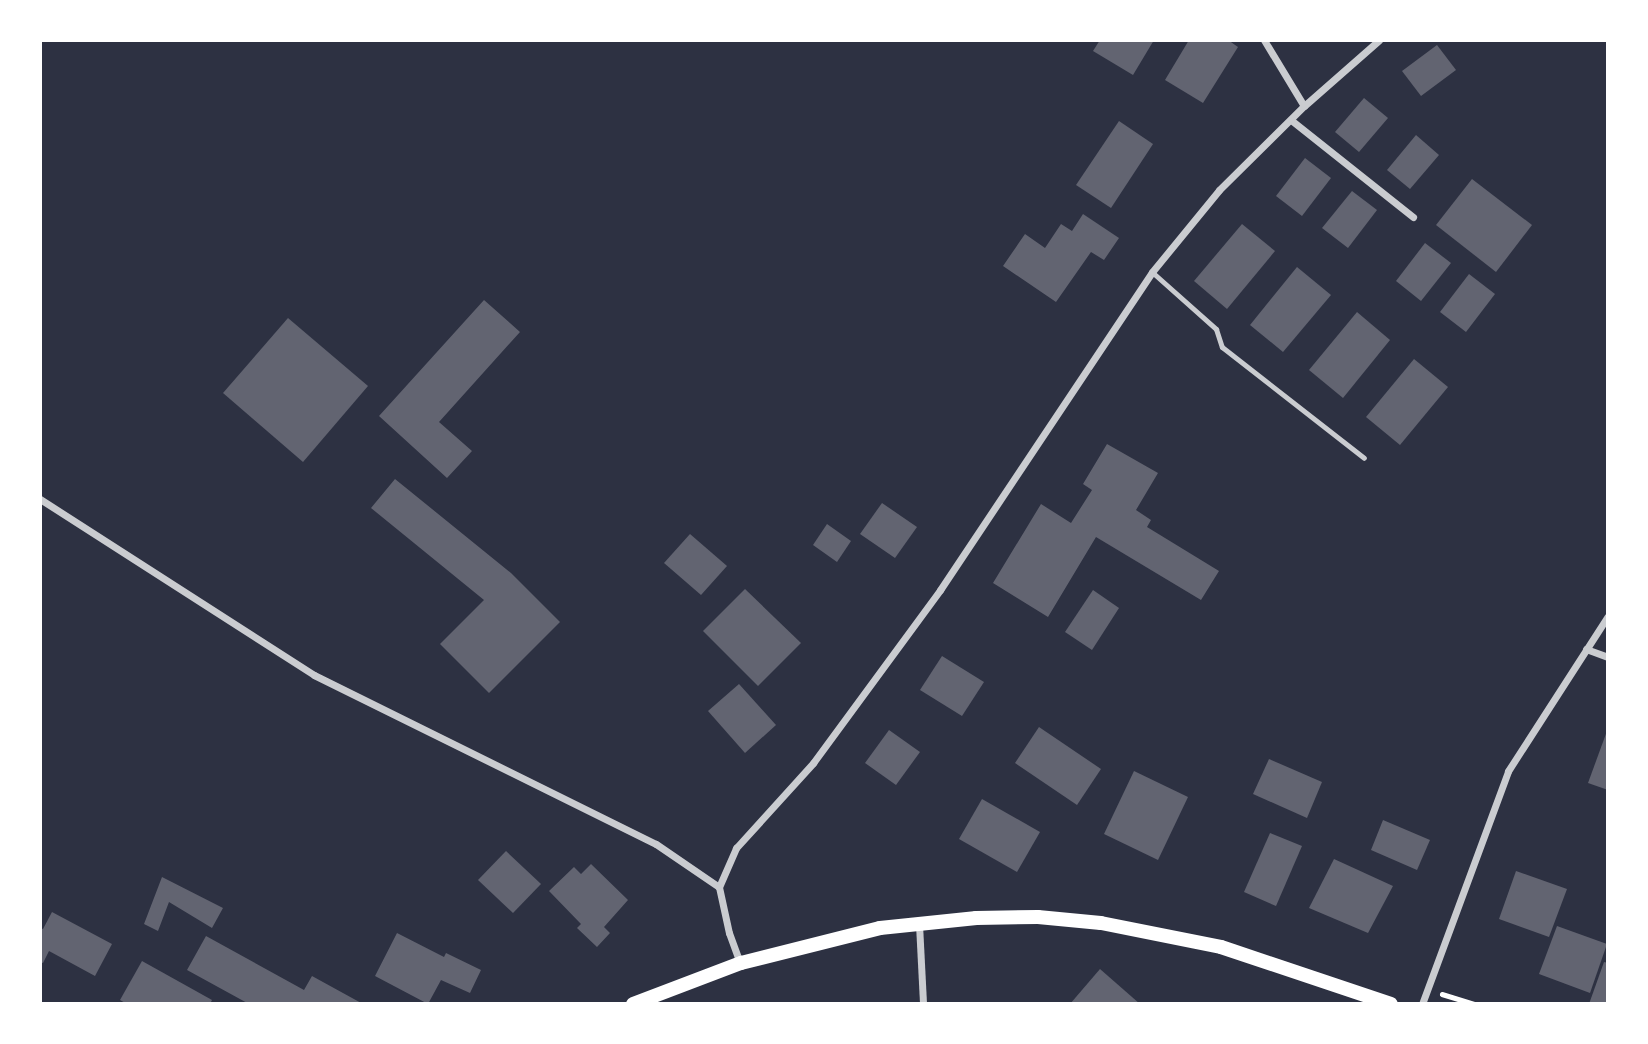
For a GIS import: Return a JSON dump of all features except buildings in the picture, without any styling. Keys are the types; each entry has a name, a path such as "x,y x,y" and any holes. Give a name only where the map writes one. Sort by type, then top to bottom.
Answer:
{"main road":[{"path":"633,1004 741,963 880,928 919,923 1038,917 1101,923 1221,947 1391,1004"}],"street":[{"path":"1265,40 1304,106"},
{"path":"741,963 729,933 719,887 736,848 813,763 940,590 1152,272 1219,190 1304,106 1379,40"},
{"path":"1291,120 1413,217"},
{"path":"40,499 314,675 656,844 719,887"},
{"path":"1422,1004 1508,771 1608,616"},
{"path":"1586,649 1608,657"},
{"path":"919,923 923,1004"}],"lane":[{"path":"1152,272 1216,329 1223,347 1364,458"}]}
